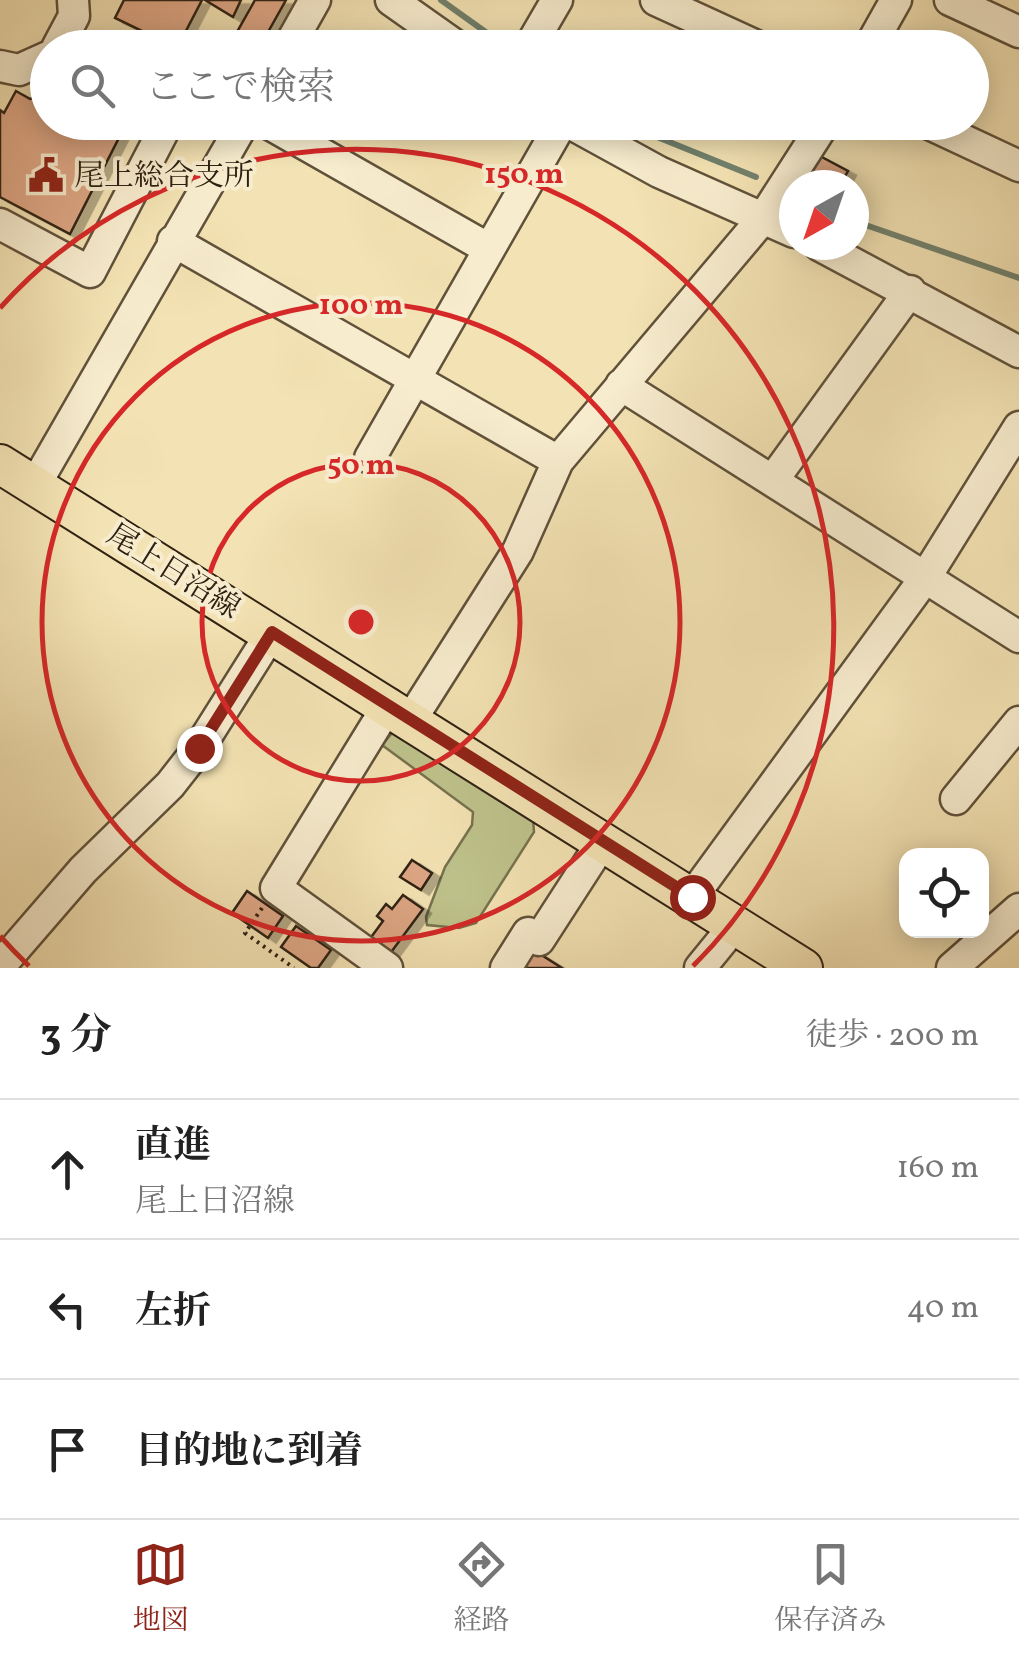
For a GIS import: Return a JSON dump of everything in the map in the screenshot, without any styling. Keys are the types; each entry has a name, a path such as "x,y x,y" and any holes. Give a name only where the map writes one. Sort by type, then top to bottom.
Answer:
{"main road":[{"name":"尾上日沼線","path":"0,464 803,968"}],"street":[{"path":"69,30 74,16 73,0"},
{"path":"298,30 315,0"},
{"path":"391,0 434,30"},
{"path":"540,30 558,0"},
{"path":"656,0 722,30"},
{"path":"880,30 896,0"},
{"path":"950,0 1019,32"},
{"path":"0,66 19,70 30,64"},
{"path":"0,224 90,272 159,140"},
{"path":"35,485 234,140"},
{"path":"273,140 489,249"},
{"path":"370,458 554,140"},
{"path":"599,140 659,172 779,224"},
{"path":"387,968 276,888 518,551 558,461 764,216 813,140"},
{"path":"964,140 1019,166"},
{"path":"173,241 558,461"},
{"path":"849,260 1019,352"},
{"path":"774,480 910,291"},
{"path":"622,385 1019,637"},
{"path":"692,897 925,578 1019,427"},
{"path":"0,966 83,870 170,785 199,748 272,632"},
{"path":"956,798 1019,722"},
{"path":"506,968 528,934 539,940 603,841"},
{"path":"952,968 1019,909"},
{"path":"700,968 735,924"}],"path":[{"path":"276,888 245,933 294,968"}],"green space":[{"path":"397,727 533,819 534,832 476,923 459,928 427,925 426,917 445,867 472,825 473,812 382,745"}],"building":[{"path":"124,0 202,0 186,30 140,30 115,18"},
{"path":"205,0 241,0 233,17"},
{"path":"255,0 286,0 269,30 238,30"},
{"path":"16,91 30,99 30,140 118,140 70,234 0,197 0,110 4,113"},
{"path":"818,155 846,170 810,170"},
{"path":"412,860 432,873 421,890 400,877"},
{"path":"247,891 283,916 268,938 232,913"},
{"path":"403,895 423,909 389,955 369,940 383,921 377,916 386,904 392,909"},
{"path":"296,926 331,950 318,968 311,968 281,947"},
{"path":"532,949 562,968 520,968"}],"waterway":[{"path":"441,0 483,30"},
{"path":"665,140 756,177"},
{"path":"869,226 1019,278"}],"place":[{"name":"尾上総合支所","path":"46,175"}],"route":[{"path":"199,748 272,632 692,897"}]}
